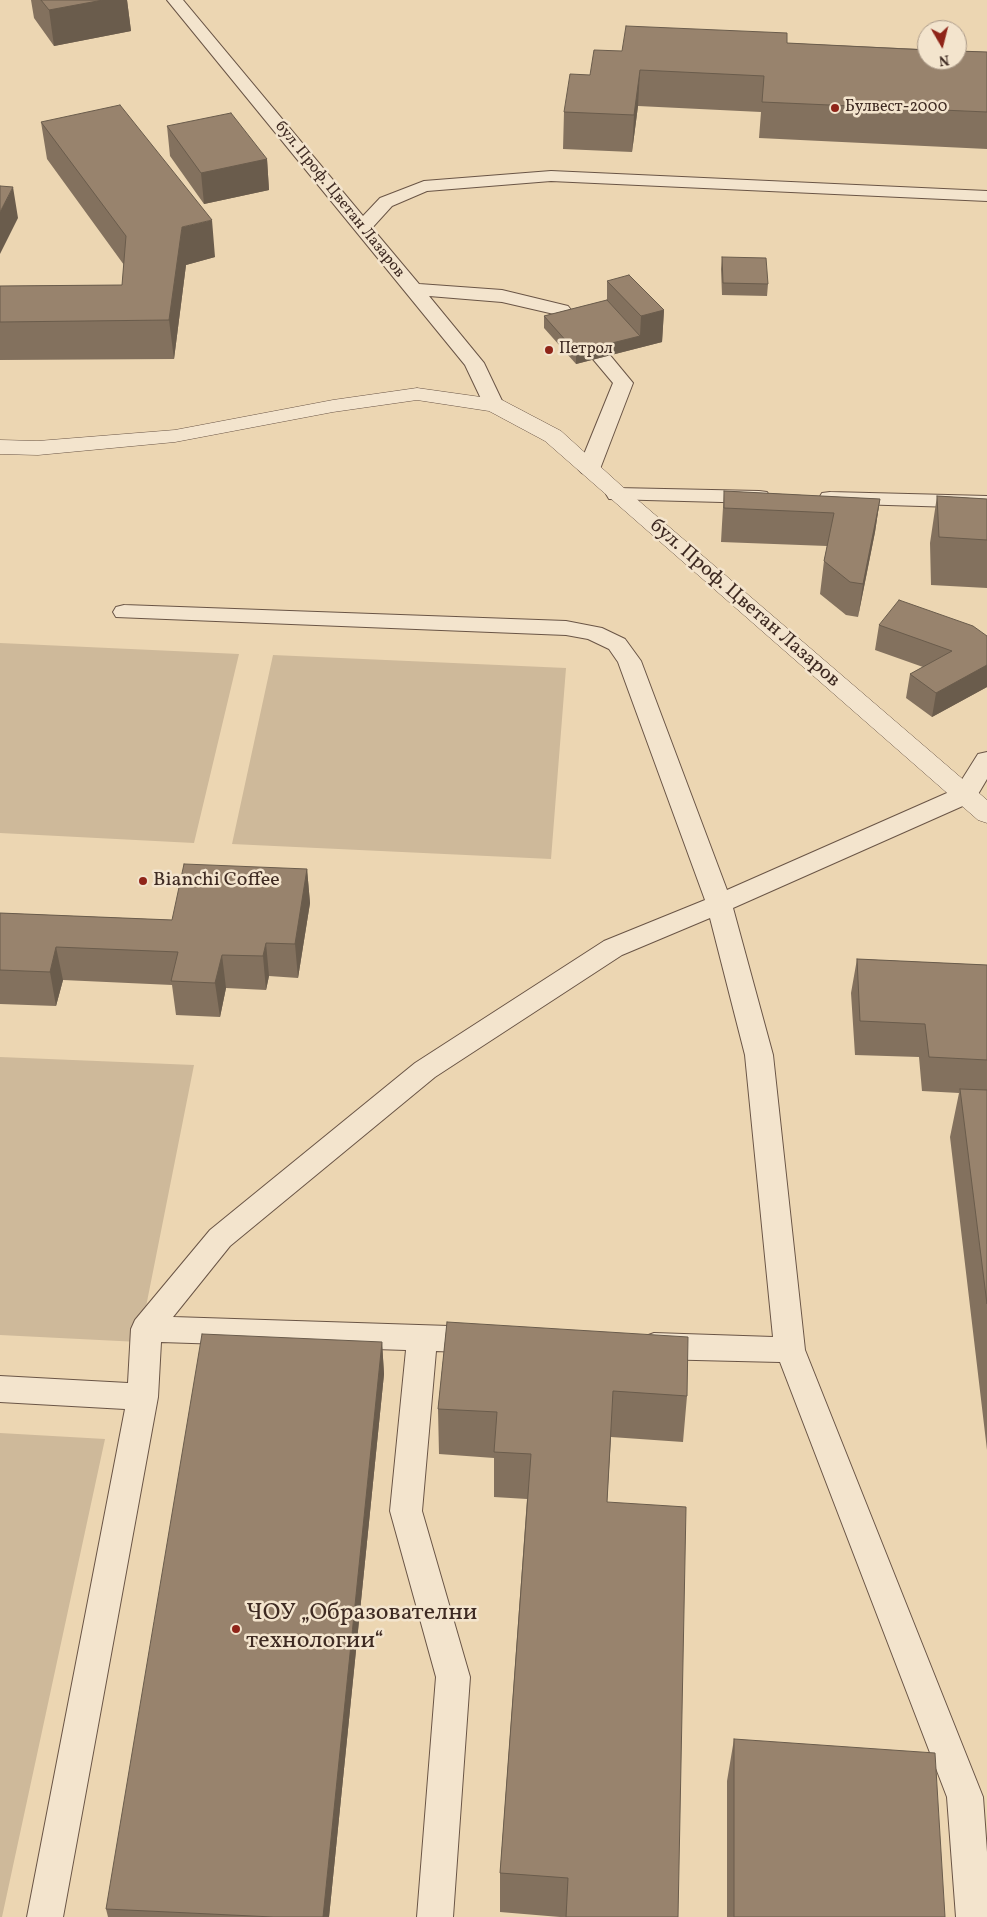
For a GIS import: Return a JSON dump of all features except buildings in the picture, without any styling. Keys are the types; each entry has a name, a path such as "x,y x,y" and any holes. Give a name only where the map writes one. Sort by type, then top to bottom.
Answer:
{"street":[{"name":"бул. Проф. Цветан Лазаров","path":"0,447 38,448 175,436 333,406 417,394 494,405 553,436 617,494 987,814"}],"lane":[{"name":"бул. Проф. Цветан Лазаров","path":"174,0 474,363 494,405"},
{"path":"362,228 386,202 424,186 551,176 987,196"},
{"path":"413,290 502,296 561,310 570,321"},
{"path":"589,469 623,383 602,358"},
{"path":"617,494 782,497"},
{"path":"811,498 987,502"},
{"path":"124,612 566,628 594,633 617,644 629,661 719,904 759,1055 790,1350 964,1797 974,1917"},
{"path":"45,1917 143,1397 146,1329 220,1238 424,1070 613,948 719,904 966,795 987,760"},
{"path":"146,1329 512,1341"},
{"path":"422,1338 406,1510 453,1678 434,1917"},
{"path":"631,1345 790,1350"},
{"path":"0,1388 143,1397"}],"shaded area":[{"path":"0,643 239,654 194,843 0,833"},
{"path":"273,655 566,668 551,859 232,844"},
{"path":"0,1057 194,1065 139,1342 0,1335"},
{"path":"0,1433 105,1439 2,1917 0,1917"}],"place":[{"name":"Булвест-2000","path":"835,108"},
{"name":"Петрол","path":"549,350"},
{"name":"Bianchi Coffee","path":"143,881"},
{"name":"ЧОУ „Образователни технологии“","path":"236,1629"}]}
